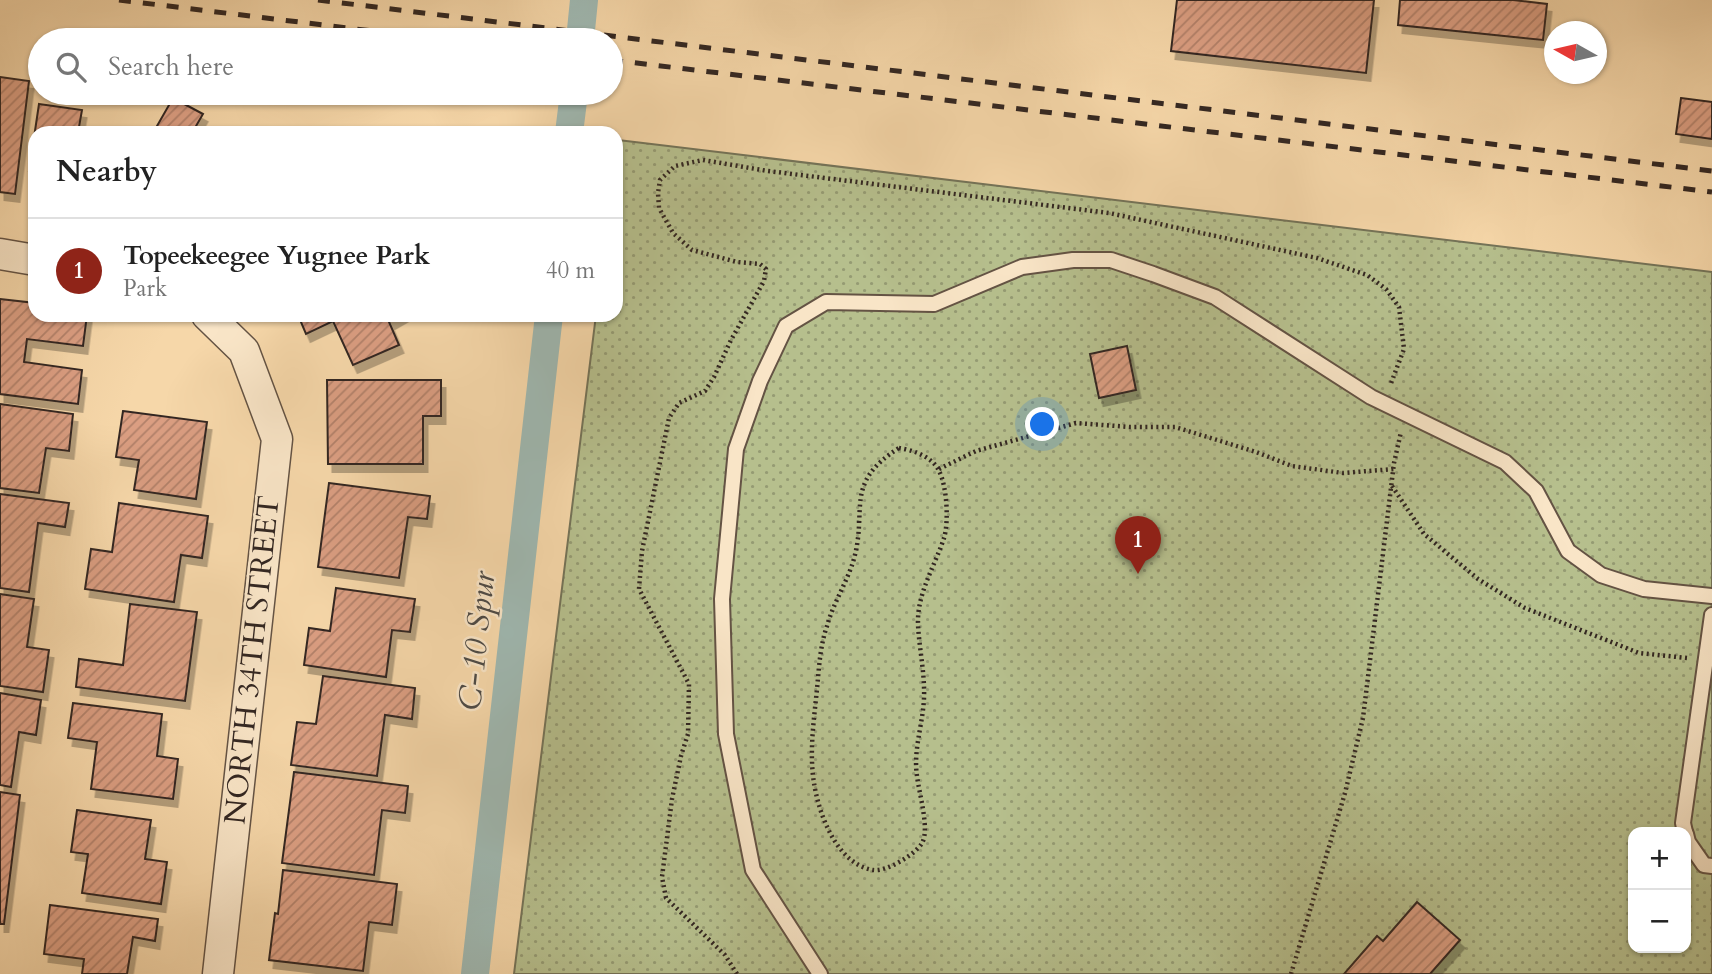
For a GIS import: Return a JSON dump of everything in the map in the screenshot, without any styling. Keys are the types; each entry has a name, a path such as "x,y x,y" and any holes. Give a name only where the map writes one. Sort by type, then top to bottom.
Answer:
{"street":[{"path":"0,254 28,259"},
{"name":"NORTH 34TH STREET","path":"214,322 244,351 277,439 218,974"}],"lane":[{"path":"820,974 753,870 726,734 722,599 736,449 760,381 786,326 826,302 934,304 1022,267 1073,260 1111,260 1215,297 1383,403 1505,462 1536,491 1569,551 1601,575 1644,589 1712,596"},
{"path":"1684,827 1712,615"},
{"path":"1691,846 1704,864 1712,866"}],"path":[{"path":"737,974 725,955 666,898 662,877 671,799 688,734 688,684 639,589 642,551 669,418 679,403 705,391 764,281 766,269 760,264 737,262 692,250 673,233 659,208 658,193 660,180 674,166 703,160 768,171 1109,213 1317,258 1367,275 1386,289 1399,307 1404,349 1383,403"},
{"path":"1291,974 1345,793 1363,718 1394,469 1405,414"},
{"path":"939,469 976,451 1076,423 1175,427 1292,466 1343,473 1394,469"},
{"path":"899,448 923,456 939,469 947,503 944,536 926,580 918,620 924,695 915,762 926,830 922,844 890,868 875,870 856,864 842,851 827,828 814,785 811,744 821,654 827,626 852,567 859,540 858,509 862,487 871,470 899,448"},
{"path":"1392,486 1424,534 1478,579 1525,608 1639,653 1706,660"}],"green space":[{"path":"623,141 1712,272 1712,974 514,974 595,322 623,322"}],"building":[{"path":"1177,0 1374,0 1366,73 1171,51"},
{"path":"1400,0 1513,0 1547,4 1543,40 1398,25"},
{"path":"0,77 28,81 28,89 15,194 0,192"},
{"path":"1681,98 1712,102 1712,139 1676,134"},
{"path":"39,105 82,110 79,126 36,126"},
{"path":"169,105 186,105 203,114 196,126 157,126"},
{"path":"0,299 28,302 28,322 86,322 83,346 27,339 24,362 82,370 78,404 0,394"},
{"path":"301,322 331,322 306,334"},
{"path":"333,322 389,322 399,345 353,365"},
{"path":"1127,346 1136,390 1099,398 1090,354"},
{"path":"327,380 441,380 441,416 423,416 423,464 328,464"},
{"path":"0,404 73,414 69,451 46,448 39,493 0,488"},
{"path":"123,411 207,422 196,499 134,490 139,460 116,457"},
{"path":"329,483 430,496 427,519 408,517 399,578 318,567"},
{"path":"0,494 69,503 65,527 38,523 29,592 0,588"},
{"path":"119,503 208,516 202,558 181,555 174,602 85,589 91,549 112,552"},
{"path":"336,588 415,599 410,632 392,630 386,677 304,665 309,628 330,631"},
{"path":"0,594 34,599 27,647 49,650 43,692 0,686"},
{"path":"130,604 197,612 185,701 76,687 79,659 123,665"},
{"path":"323,676 415,688 412,719 385,715 377,776 291,765 297,722 316,724"},
{"path":"0,693 41,700 36,735 19,732 11,787 0,785"},
{"path":"73,703 162,714 157,756 178,759 173,799 91,789 97,742 68,738"},
{"path":"294,772 408,786 405,813 382,810 374,875 282,863"},
{"path":"0,792 20,795 4,924 0,924"},
{"path":"77,810 151,820 145,859 167,862 161,904 82,893 88,854 71,852"},
{"path":"283,870 397,884 392,925 369,922 363,971 269,960"},
{"path":"1417,902 1460,940 1430,974 1344,974 1377,936 1383,941"},
{"path":"50,905 158,919 155,941 133,937 127,974 82,974 84,959 44,954"}],"waterway":[{"name":"C-10 Spur","path":"581,28 584,0"},
{"name":"C-10 Spur","path":"570,126 572,105"},
{"name":"C-10 Spur","path":"475,974 548,322"}],"railway":[{"path":"119,0 348,28"},
{"path":"318,0 546,28"},
{"path":"623,37 1712,171"},
{"path":"623,61 1712,192"}],"place":[{"name":"Topeekeegee Yugnee Park","path":"1138,574"}]}
